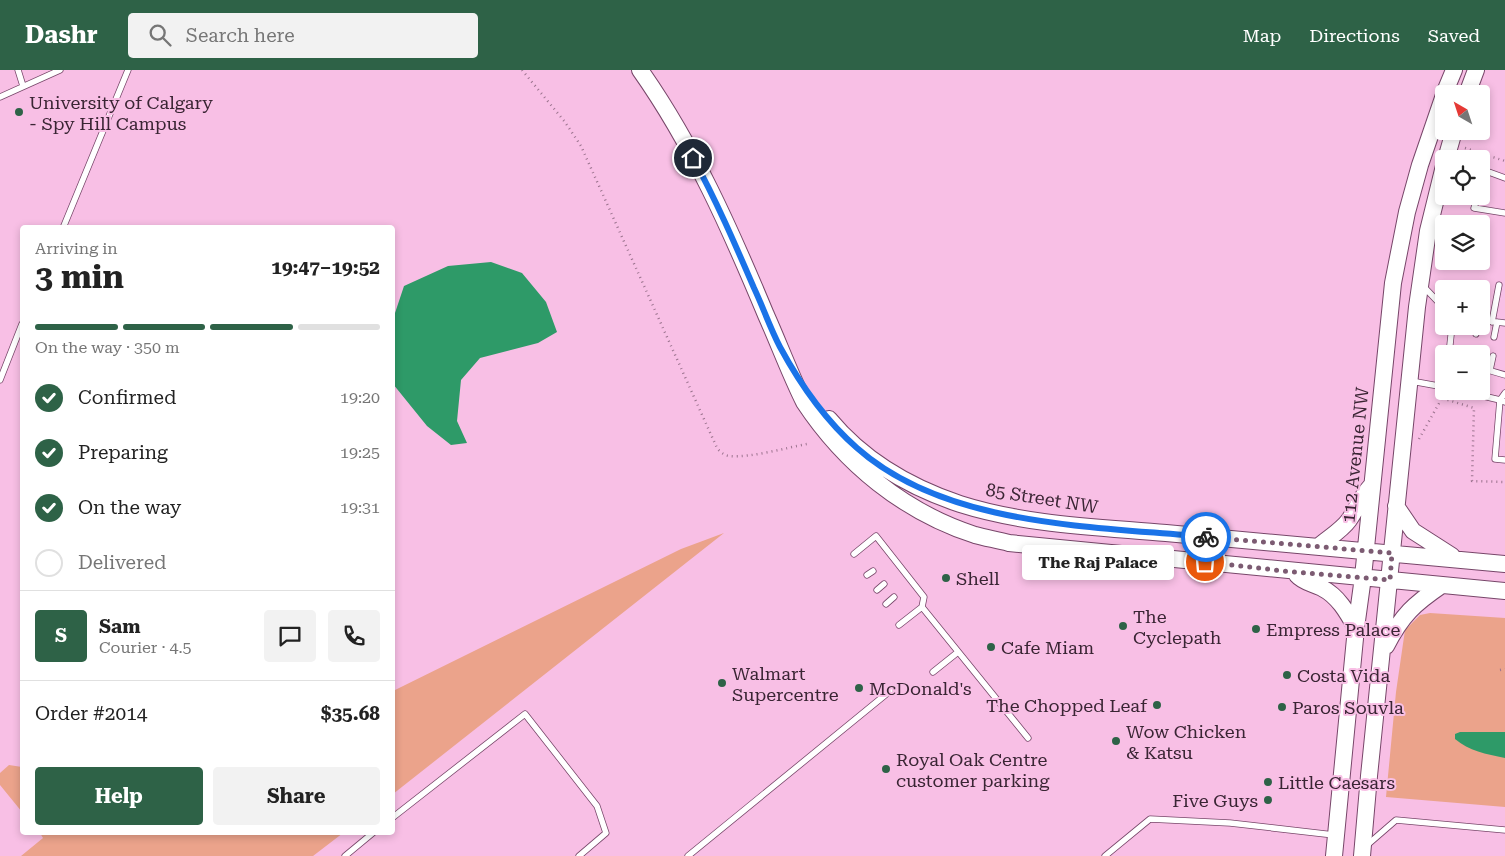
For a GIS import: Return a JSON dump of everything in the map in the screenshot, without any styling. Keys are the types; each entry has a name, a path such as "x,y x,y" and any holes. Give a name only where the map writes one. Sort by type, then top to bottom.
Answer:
{"street":[{"name":"85 Street NW","path":"640,70 658,95 701,174 740,254 804,402 819,424 857,466 877,483 920,510 975,535 1009,543 1152,556 1293,572 1505,591"},
{"name":"112 Avenue NW","path":"1448,85 1454,70"},
{"path":"1470,85 1476,70"},
{"name":"112 Avenue NW","path":"1334,856 1392,292 1407,212 1435,121"},
{"path":"1363,852 1409,381 1420,284 1428,231 1435,203"},
{"name":"85 Street NW","path":"779,345 796,375 819,407 857,448 896,476 960,504 993,513 1030,519 1505,564"},
{"path":"1318,547 1342,528 1361,496 1371,486"},
{"path":"1396,506 1413,531 1459,559"},
{"path":"1293,572 1303,581 1330,592 1343,606 1356,628"},
{"path":"1382,654 1403,616 1419,601 1442,585"}],"lane":[{"path":"18,70 24,86"},
{"path":"0,97 60,70"},
{"path":"64,225 128,70"},
{"path":"1490,172 1505,178"},
{"path":"1475,205 1474,208 1505,213"},
{"path":"1420,284 1435,299"},
{"path":"1494,337 1499,285"},
{"path":"1490,321 1505,324"},
{"path":"0,380 20,329"},
{"path":"1493,356 1490,370 1505,375"},
{"path":"1409,381 1435,385"},
{"path":"1505,393 1495,459 1505,460"},
{"path":"1490,398 1503,401"},
{"path":"854,554 876,536 900,571 924,597 922,607 899,624"},
{"path":"877,590 884,584"},
{"path":"886,604 894,597"},
{"path":"922,607 1028,738"},
{"path":"933,672 958,652"},
{"path":"688,856 890,691"},
{"path":"395,816 524,714 598,806 606,834 578,856"},
{"path":"1105,856 1150,819 1230,823 1336,835"},
{"path":"1363,852 1396,820 1505,830"},
{"path":"345,856 370,835"}],"path":[{"path":"522,70 565,122 581,146 716,448 728,456 765,453 807,444"},
{"path":"1465,148 1505,161"},
{"path":"1431,394 1435,395"},
{"path":"1418,440 1441,400"},
{"path":"1448,400 1474,408 1472,481 1505,482"},
{"path":"1500,670 1505,669"}],"shaded area":[{"path":"491,262 522,273 546,302 557,332 538,343 480,358 461,380 457,421 467,443 451,445 427,426 395,386 395,313 404,286 448,266"},
{"path":"724,533 395,792 395,690 681,549"},
{"path":"1430,613 1505,618 1505,807 1386,797 1396,692 1405,630 1420,615"},
{"path":"1460,732 1505,732 1505,758 1472,749 1460,743 1455,739 1455,734"},
{"path":"9,765 20,767 20,810 0,785 0,773"},
{"path":"41,835 340,835 313,856 21,856 43,838"}],"way so far":[{"path":"1205,562 1390,580 1392,553 1206,537"}],"place":[{"name":"University of Calgary - Spy Hill Campus","path":"19,112"},
{"name":"The Raj Palace","path":"1205,562"},
{"name":"Shell","path":"946,578"},
{"name":"The Cyclepath","path":"1123,626"},
{"name":"Empress Palace","path":"1256,629"},
{"name":"Cafe Miam","path":"991,647"},
{"name":"Costa Vida","path":"1287,675"},
{"name":"Walmart Supercentre","path":"722,683"},
{"name":"McDonald's","path":"859,688"},
{"name":"The Chopped Leaf","path":"1157,705"},
{"name":"Paros Souvla","path":"1282,707"},
{"name":"Wow Chicken & Katsu","path":"1116,741"},
{"name":"Royal Oak Centre customer parking","path":"886,769"},
{"name":"Little Caesars","path":"1268,782"},
{"name":"Five Guys","path":"1268,800"}],"route":[{"path":"693,158 740,254 779,345 796,375 837,428 870,459 896,476 921,488 960,504 993,513 1083,525 1206,537"}]}
